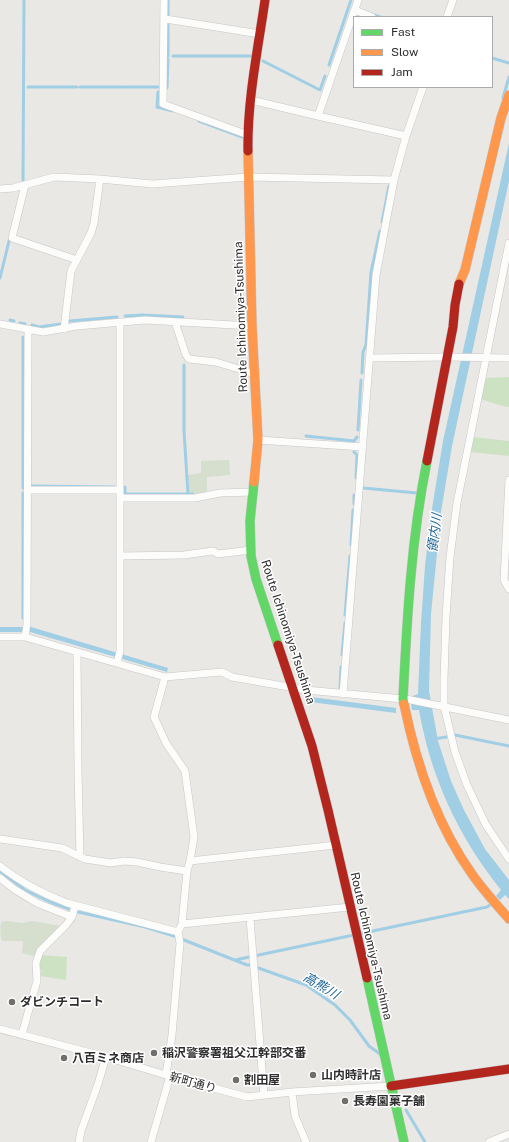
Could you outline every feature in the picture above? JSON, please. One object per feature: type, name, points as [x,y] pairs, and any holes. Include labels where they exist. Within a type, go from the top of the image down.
[{"type":"main road","name":"Route Ichinomiya-Tsushima","points":[[265,0],[251,100],[248,135],[252,326],[258,440],[250,521],[251,556],[256,579],[312,746],[404,1142]]},
{"type":"main road","points":[[509,95],[501,118],[466,270],[459,284],[454,303],[453,327],[448,357],[422,485],[411,566],[406,633],[404,699],[410,733],[420,766],[439,816],[454,846],[471,873],[486,894],[509,919]]},
{"type":"main road","points":[[391,1086],[509,1069]]},
{"type":"street","points":[[164,0],[163,104],[248,135]]},
{"type":"street","points":[[318,116],[358,0]]},
{"type":"street","points":[[447,16],[453,0]]},
{"type":"street","points":[[354,10],[369,16]]},
{"type":"street","points":[[164,20],[260,34]]},
{"type":"street","points":[[343,694],[376,275],[394,180],[406,136],[423,88]]},
{"type":"street","points":[[251,100],[406,136]]},
{"type":"street","points":[[0,189],[14,188],[54,177],[100,179],[152,184],[249,177],[394,180]]},
{"type":"street","points":[[64,328],[71,271],[93,228],[100,179]]},
{"type":"street","points":[[25,185],[12,238],[77,260]]},
{"type":"street","points":[[509,243],[484,358],[457,503],[452,541],[446,617],[442,706],[455,752],[467,785],[486,824],[509,859]]},
{"type":"street","points":[[0,324],[43,332],[77,326],[145,320],[252,326]]},
{"type":"street","points":[[118,658],[120,556],[120,322]]},
{"type":"street","points":[[175,322],[186,355],[189,359],[216,362],[255,374]]},
{"type":"street","points":[[25,635],[27,625],[28,330]]},
{"type":"street","points":[[369,358],[509,358]]},
{"type":"street","points":[[258,440],[363,447]]},
{"type":"street","points":[[508,586],[504,580],[509,480]]},
{"type":"street","points":[[28,490],[120,490]]},
{"type":"street","points":[[120,498],[195,498],[220,493],[253,492]]},
{"type":"street","points":[[120,556],[184,555],[213,551],[218,554],[251,550]]},
{"type":"street","points":[[0,637],[25,635],[78,652],[118,658],[165,677],[222,672],[232,677],[293,688],[404,699],[509,720]]},
{"type":"street","points":[[78,652],[80,857]]},
{"type":"street","points":[[151,1142],[168,1076],[180,943],[179,934],[182,924],[187,871],[194,837],[185,771],[166,743],[154,717],[165,677]]},
{"type":"street","points":[[0,839],[62,848],[85,859],[111,863],[124,860],[187,871]]},
{"type":"street","points":[[190,861],[336,845]]},
{"type":"street","points":[[0,866],[30,886],[75,907],[128,918],[179,934]]},
{"type":"street","points":[[0,878],[14,889],[37,903],[72,917]]},
{"type":"street","points":[[22,1034],[37,981],[36,963],[40,951],[66,925],[72,917],[75,907]]},
{"type":"street","points":[[182,924],[350,907]]},
{"type":"street","points":[[250,918],[264,1095]]},
{"type":"street","name":"新町通り","points":[[0,1029],[247,1097],[292,1092],[391,1086]]},
{"type":"street","points":[[79,1142],[81,1131],[106,1057]]},
{"type":"street","points":[[292,1092],[295,1116],[306,1142]]},
{"type":"street","points":[[489,1142],[509,1134]]},
{"type":"green space","points":[[509,377],[509,407],[481,399],[485,378]]},
{"type":"green space","points":[[473,437],[509,441],[509,456],[470,452]]},
{"type":"green space","points":[[229,460],[230,475],[207,477],[207,491],[189,493],[188,475],[201,473],[201,461]]},
{"type":"green space","points":[[8,921],[22,923],[32,921],[61,926],[33,956],[22,953],[23,941],[2,941],[0,932],[1,922]]},
{"type":"green space","points":[[42,955],[67,957],[66,980],[40,976],[42,970],[40,969],[39,959]]},
{"type":"water","name":"領内川","points":[[509,143],[509,181],[452,446],[441,512],[431,614],[429,691],[438,741],[451,781],[464,810],[485,849],[509,880],[509,899],[505,895],[500,900],[496,896],[501,890],[472,849],[448,805],[431,759],[419,710],[412,710],[410,697],[418,694],[425,566],[431,515],[443,441]]},
{"type":"water","points":[[0,627],[31,627],[168,668],[167,672],[30,632],[0,632]]},
{"type":"water","points":[[311,697],[396,708],[396,713],[310,702]]},
{"type":"waterway","points":[[23,181],[24,0]]},
{"type":"waterway","points":[[168,0],[168,17]]},
{"type":"waterway","points":[[329,65],[351,0]]},
{"type":"waterway","points":[[371,14],[377,16]]},
{"type":"waterway","points":[[168,23],[168,56]]},
{"type":"waterway","points":[[173,56],[251,56]]},
{"type":"waterway","points":[[493,58],[509,63]]},
{"type":"waterway","points":[[167,88],[168,59]]},
{"type":"waterway","points":[[263,61],[320,90],[325,76]]},
{"type":"waterway","points":[[503,98],[509,77]]},
{"type":"waterway","points":[[28,87],[77,87]]},
{"type":"waterway","points":[[80,87],[121,87]]},
{"type":"waterway","points":[[123,87],[158,87]]},
{"type":"waterway","points":[[158,92],[157,107],[173,111]]},
{"type":"waterway","points":[[199,121],[242,137]]},
{"type":"waterway","points":[[382,222],[389,186]]},
{"type":"waterway","points":[[362,373],[363,352],[366,345],[371,272],[380,231]]},
{"type":"waterway","points":[[0,278],[10,237]]},
{"type":"waterway","points":[[125,316],[142,315],[183,317]]},
{"type":"waterway","points":[[70,321],[117,317]]},
{"type":"waterway","points":[[10,320],[14,321]]},
{"type":"waterway","points":[[20,323],[25,324]]},
{"type":"waterway","points":[[32,325],[39,327],[61,324]]},
{"type":"waterway","points":[[23,337],[23,488]]},
{"type":"waterway","points":[[184,365],[184,431],[188,494]]},
{"type":"waterway","points":[[358,430],[361,380]]},
{"type":"waterway","points":[[306,436],[354,441],[357,437]]},
{"type":"waterway","points":[[354,452],[357,455],[356,478]]},
{"type":"waterway","points":[[31,486],[116,487]]},
{"type":"waterway","points":[[125,487],[125,494],[193,494]]},
{"type":"waterway","points":[[363,488],[417,493]]},
{"type":"waterway","points":[[23,493],[23,618]]},
{"type":"waterway","points":[[354,495],[354,504]]},
{"type":"waterway","points":[[351,545],[353,510]]},
{"type":"waterway","points":[[345,615],[350,556]]},
{"type":"waterway","points":[[342,655],[345,623]]},
{"type":"waterway","points":[[340,688],[341,667]]},
{"type":"waterway","points":[[455,735],[509,746]]},
{"type":"waterway","points":[[434,739],[446,737]]},
{"type":"waterway","points":[[0,871],[25,890],[50,902],[78,912],[145,927],[174,936],[247,965],[306,985],[335,1005],[350,1020],[369,1046],[380,1054]]},
{"type":"waterway","points":[[235,960],[487,907],[490,905]]},
{"type":"waterway","name":"高熊川","points":[[406,1110],[425,1142]]},
{"type":"traffic: fast","points":[[404,704],[403,699],[410,580],[417,520],[427,461]]},
{"type":"traffic: fast","points":[[254,482],[250,521],[251,556],[256,579],[278,645]]},
{"type":"traffic: fast","points":[[367,978],[404,1142]]},
{"type":"traffic: slow","points":[[459,284],[465,270],[501,118],[509,95]]},
{"type":"traffic: slow","points":[[248,151],[252,326],[258,440],[254,482]]},
{"type":"traffic: slow","points":[[404,704],[415,749],[429,793],[448,835],[476,880],[509,919]]},
{"type":"traffic: jam","points":[[248,151],[251,94],[265,0]]},
{"type":"traffic: jam","points":[[427,461],[453,327],[459,284]]},
{"type":"traffic: jam","points":[[278,645],[312,746],[367,978]]},
{"type":"traffic: jam","points":[[391,1086],[509,1069]]},
{"type":"place","name":"ダビンチコート","points":[[12,1002]]},
{"type":"place","name":"稲沢警察署祖父江幹部交番","points":[[154,1053]]},
{"type":"place","name":"八百ミネ商店","points":[[64,1058]]},
{"type":"place","name":"山内時計店","points":[[313,1075]]},
{"type":"place","name":"割田屋","points":[[236,1080]]},
{"type":"place","name":"長寿園菓子舗","points":[[345,1101]]}]
